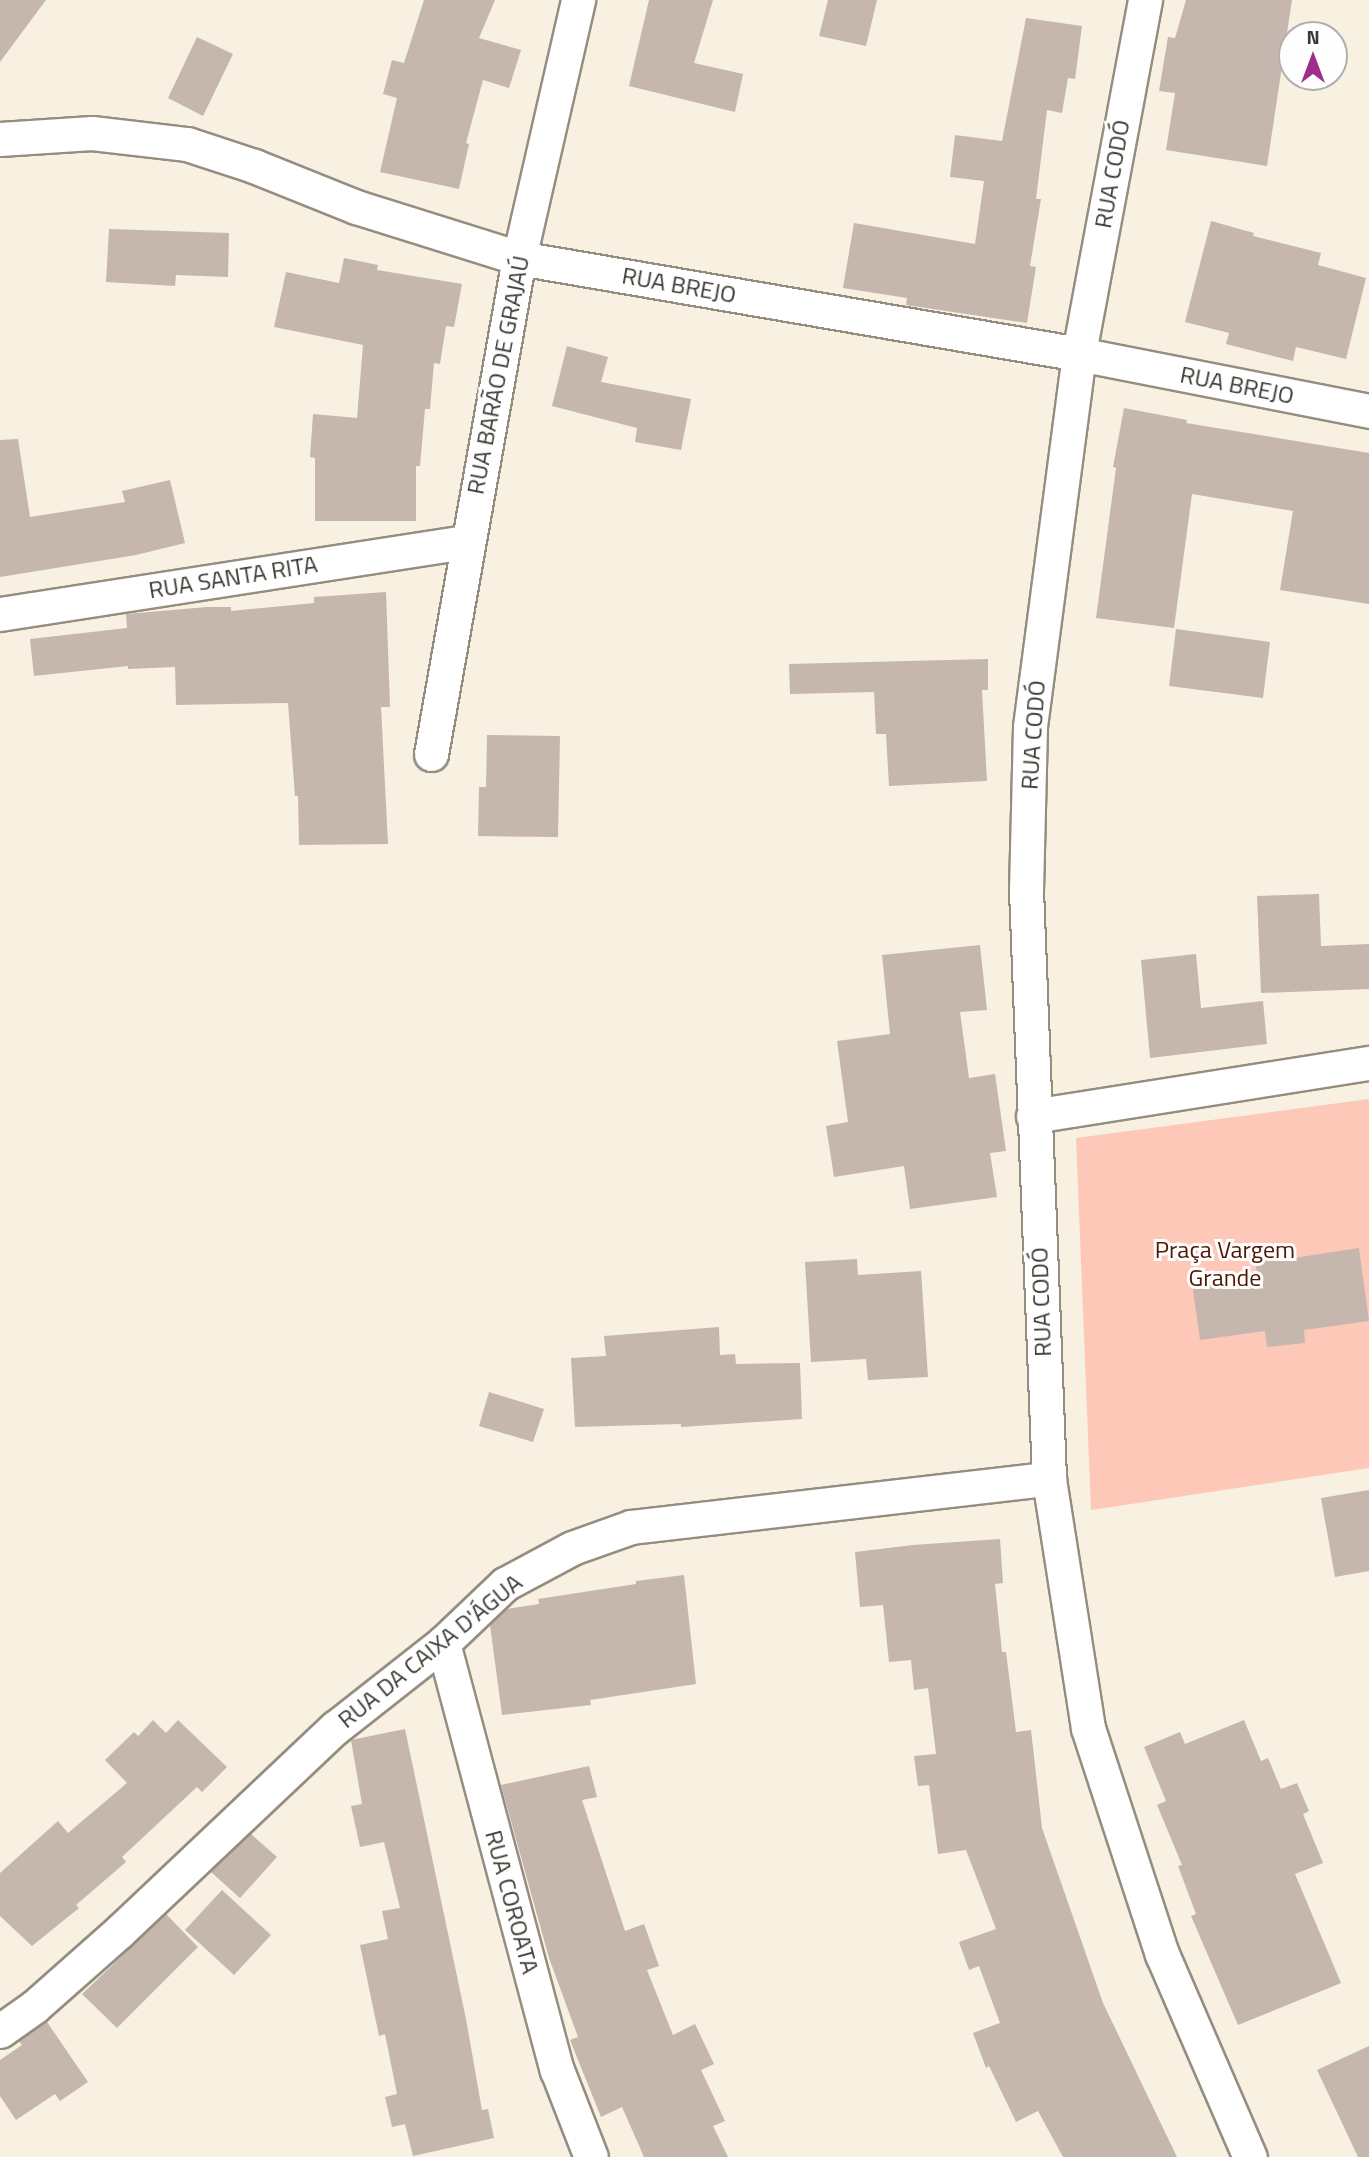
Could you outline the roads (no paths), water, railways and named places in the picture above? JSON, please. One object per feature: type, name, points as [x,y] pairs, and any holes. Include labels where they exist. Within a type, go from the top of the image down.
[{"type":"street","name":"RUA BARÃO DE GRAJAÚ","points":[[431,754],[466,542],[519,258],[578,0]]},
{"type":"street","name":"RUA CODÓ","points":[[1145,0],[1079,354],[1030,727],[1026,890],[1049,1479],[1088,1728],[1162,1954],[1250,2157]]},
{"type":"street","name":"RUA BREJO","points":[[0,139],[92,133],[187,144],[254,166],[356,207],[519,258],[1079,354],[1369,411]]},
{"type":"street","name":"RUA SANTA RITA","points":[[0,614],[466,542]]},
{"type":"street","points":[[1033,1116],[1369,1063]]},
{"type":"street","name":"RUA DA CAIXA D'ÁGUA","points":[[0,2031],[34,2007],[120,1931],[335,1728],[443,1643],[505,1584],[572,1548],[631,1527],[1049,1479]]},
{"type":"street","name":"RUA COROATA","points":[[443,1643],[557,2070],[591,2157]]},
{"type":"park label","name":"Praça Vargem Grande","points":[[1225,1264]]}]
